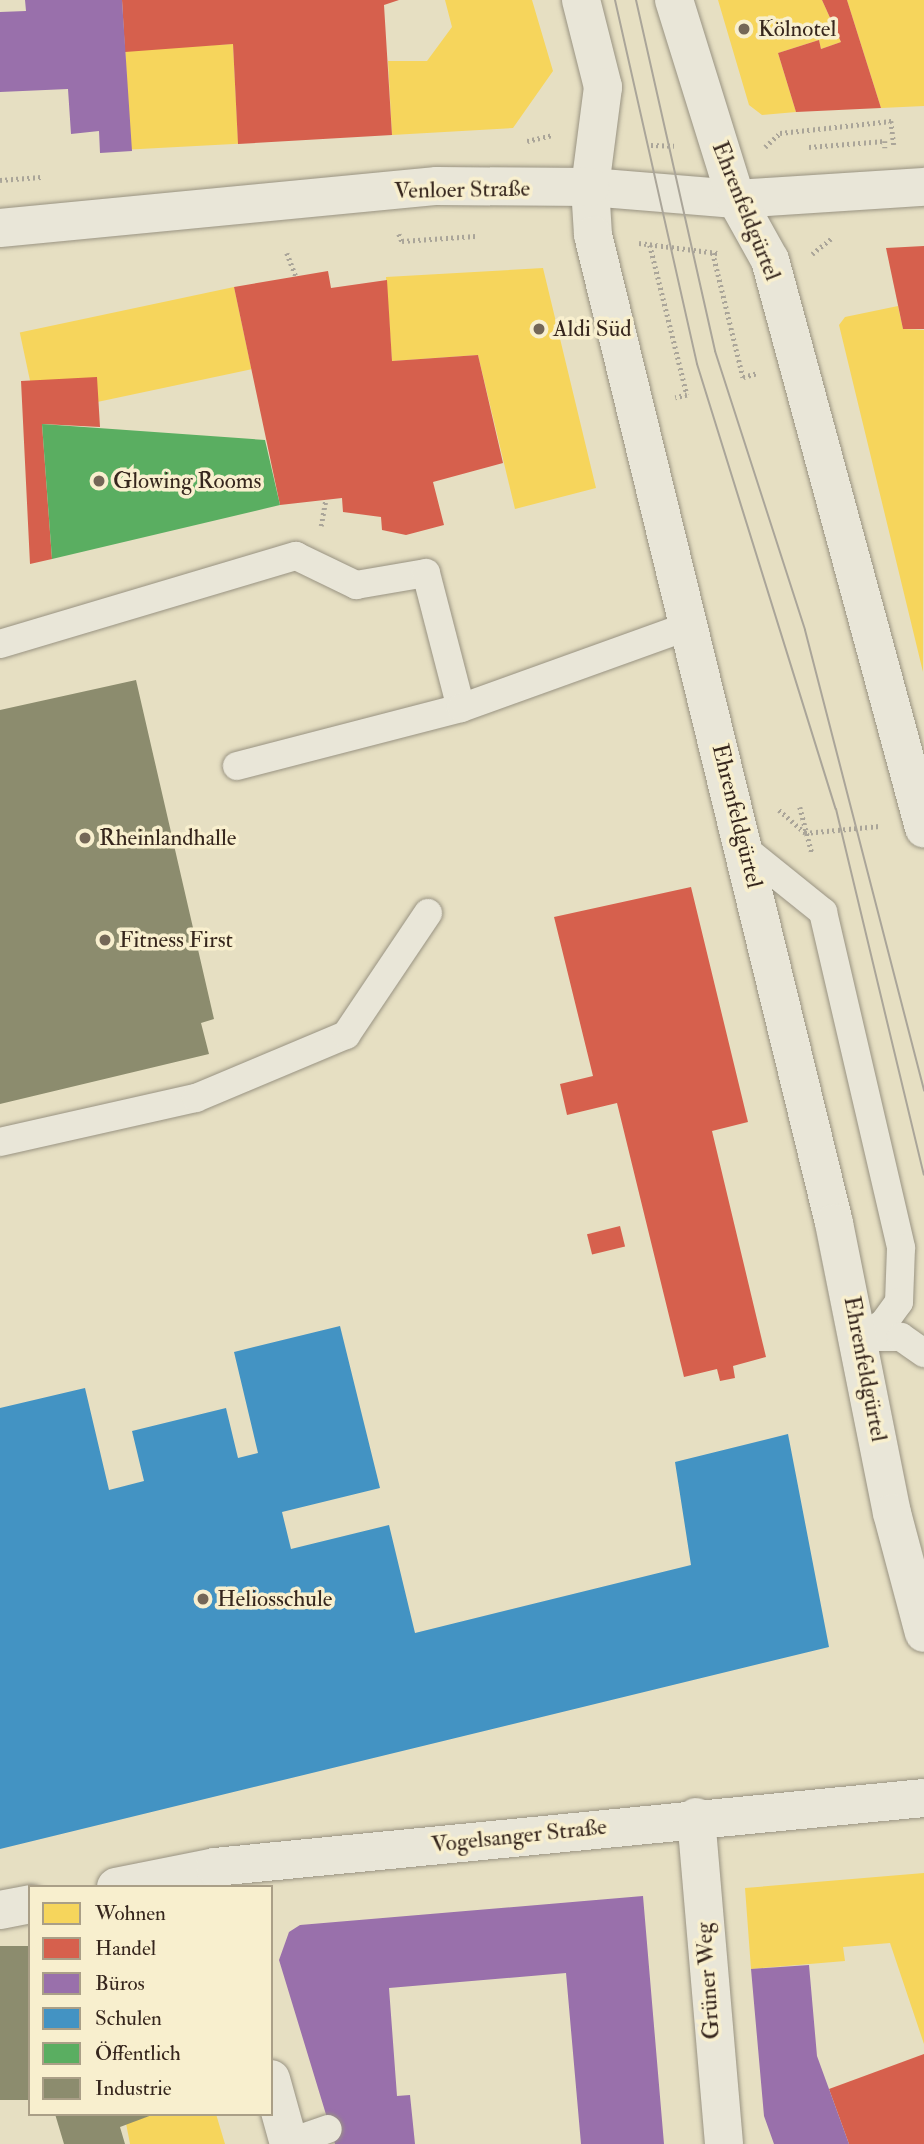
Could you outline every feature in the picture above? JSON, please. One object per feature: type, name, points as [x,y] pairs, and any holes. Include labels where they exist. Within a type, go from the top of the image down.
[{"type":"main road","name":"Ehrenfeldgürtel","points":[[582,0],[603,87],[590,187],[593,235],[746,850],[861,1338],[892,1513],[924,1633]]},
{"type":"main road","name":"Ehrenfeldgürtel","points":[[674,0],[736,199],[770,260],[923,821]]},
{"type":"main road","name":"Venloer Straße","points":[[0,228],[437,186],[590,187],[736,199],[924,187]]},
{"type":"main road","name":"Vogelsanger Straße","points":[[136,1885],[696,1817],[924,1798]]},
{"type":"main road","name":"Grüner Weg","points":[[696,1817],[724,2144]]},
{"type":"main road","points":[[0,1910],[28,1904]]},
{"type":"main road","points":[[273,2086],[289,2143]]},
{"type":"lane","points":[[0,643],[296,556],[356,584],[426,573],[461,708]]},
{"type":"lane","points":[[237,766],[461,708],[632,642],[688,613]]},
{"type":"lane","points":[[746,850],[823,912],[901,1248],[899,1302],[884,1323],[861,1338]]},
{"type":"lane","points":[[0,1142],[196,1098],[346,1035],[428,914]]},
{"type":"lane","points":[[861,1338],[901,1337],[924,1353]]},
{"type":"lane","points":[[289,2143],[328,2130]]},
{"type":"path","points":[[763,150],[780,133],[891,121],[895,148]]},
{"type":"path","points":[[809,147],[878,142]]},
{"type":"path","points":[[593,235],[770,260]]},
{"type":"path","points":[[407,240],[476,236]]},
{"type":"path","points":[[650,245],[687,395],[666,395]]},
{"type":"path","points":[[287,253],[296,276]]},
{"type":"path","points":[[713,253],[744,377]]},
{"type":"path","points":[[800,807],[805,833],[923,821]]},
{"type":"building: Wohnen","points":[[445,0],[532,0],[553,71],[513,128],[392,135],[388,61],[427,61],[452,27]]},
{"type":"building: Wohnen","points":[[718,0],[822,0],[841,42],[821,49],[819,40],[778,53],[796,112],[762,115],[749,105]]},
{"type":"building: Wohnen","points":[[847,0],[924,0],[924,106],[881,108]]},
{"type":"building: Wohnen","points":[[233,44],[238,144],[130,150],[125,50]]},
{"type":"building: Wohnen","points":[[543,268],[596,488],[515,509],[478,355],[392,361],[386,277]]},
{"type":"building: Wohnen","points":[[234,287],[251,369],[37,415],[20,333]]},
{"type":"building: Wohnen","points":[[898,306],[903,329],[924,330],[923,672],[839,325],[845,317]]},
{"type":"building: Wohnen","points":[[924,1873],[924,2044],[890,1943],[843,1947],[845,1961],[751,1969],[745,1888]]},
{"type":"building: Wohnen","points":[[149,2116],[217,2116],[225,2144],[130,2144],[126,2123]]},
{"type":"building: Handel","points":[[122,0],[399,0],[384,5],[392,135],[238,144],[233,44],[125,52]]},
{"type":"building: Handel","points":[[822,0],[847,0],[881,108],[796,112],[778,53],[819,40],[821,49],[841,42]]},
{"type":"building: Handel","points":[[924,246],[924,329],[903,329],[886,248]]},
{"type":"building: Handel","points":[[328,271],[331,288],[387,280],[392,361],[478,355],[503,463],[433,482],[444,525],[406,535],[382,530],[381,517],[343,512],[342,498],[280,505],[234,287]]},
{"type":"building: Handel","points":[[97,377],[100,427],[42,424],[52,559],[30,564],[21,381]]},
{"type":"building: Handel","points":[[691,887],[748,1122],[712,1131],[766,1357],[733,1366],[735,1378],[720,1381],[717,1369],[684,1377],[617,1103],[567,1115],[560,1084],[593,1076],[554,917]]},
{"type":"building: Handel","points":[[620,1226],[625,1246],[592,1255],[587,1234]]},
{"type":"building: Handel","points":[[924,2054],[924,2144],[849,2144],[829,2089]]},
{"type":"building: Büros","points":[[25,0],[122,0],[132,151],[100,153],[99,131],[71,134],[68,89],[0,92],[0,12],[26,11]]},
{"type":"building: Büros","points":[[643,1896],[664,2144],[581,2144],[566,1973],[389,1988],[397,2096],[410,2095],[415,2144],[335,2144],[279,1960],[289,1932],[300,1925]]},
{"type":"building: Büros","points":[[809,1965],[817,2056],[849,2144],[774,2144],[764,2116],[751,1969]]},
{"type":"building: Schulen","name":"Heliosschule","points":[[340,1326],[380,1488],[282,1512],[291,1549],[389,1525],[415,1633],[691,1565],[675,1462],[788,1434],[829,1647],[0,1849],[0,1408],[85,1388],[109,1490],[144,1481],[132,1431],[226,1408],[238,1458],[258,1453],[234,1352]]},
{"type":"building: Öffentlich","points":[[42,424],[265,440],[280,505],[52,559]]},
{"type":"building: Industrie","name":"Rheinlandhalle","points":[[136,680],[214,1019],[201,1023],[209,1054],[0,1104],[0,710]]},
{"type":"building: Industrie","points":[[0,1946],[28,1946],[28,2100],[0,2100]]},
{"type":"building: Industrie","points":[[56,2116],[149,2116],[120,2127],[125,2144],[64,2144]]},
{"type":"tram line","points":[[615,0],[697,364],[836,809],[924,1175]]},
{"type":"tram line","points":[[636,0],[715,351],[805,630],[924,1091]]},
{"type":"place","name":"Kölnotel","points":[[744,29]]},
{"type":"place","name":"Aldi Süd","points":[[539,329]]},
{"type":"place","name":"Glowing Rooms","points":[[99,481]]},
{"type":"place","name":"Rheinlandhalle","points":[[85,838]]},
{"type":"place","name":"Fitness First","points":[[105,940]]},
{"type":"place","name":"Heliosschule","points":[[203,1599]]}]
